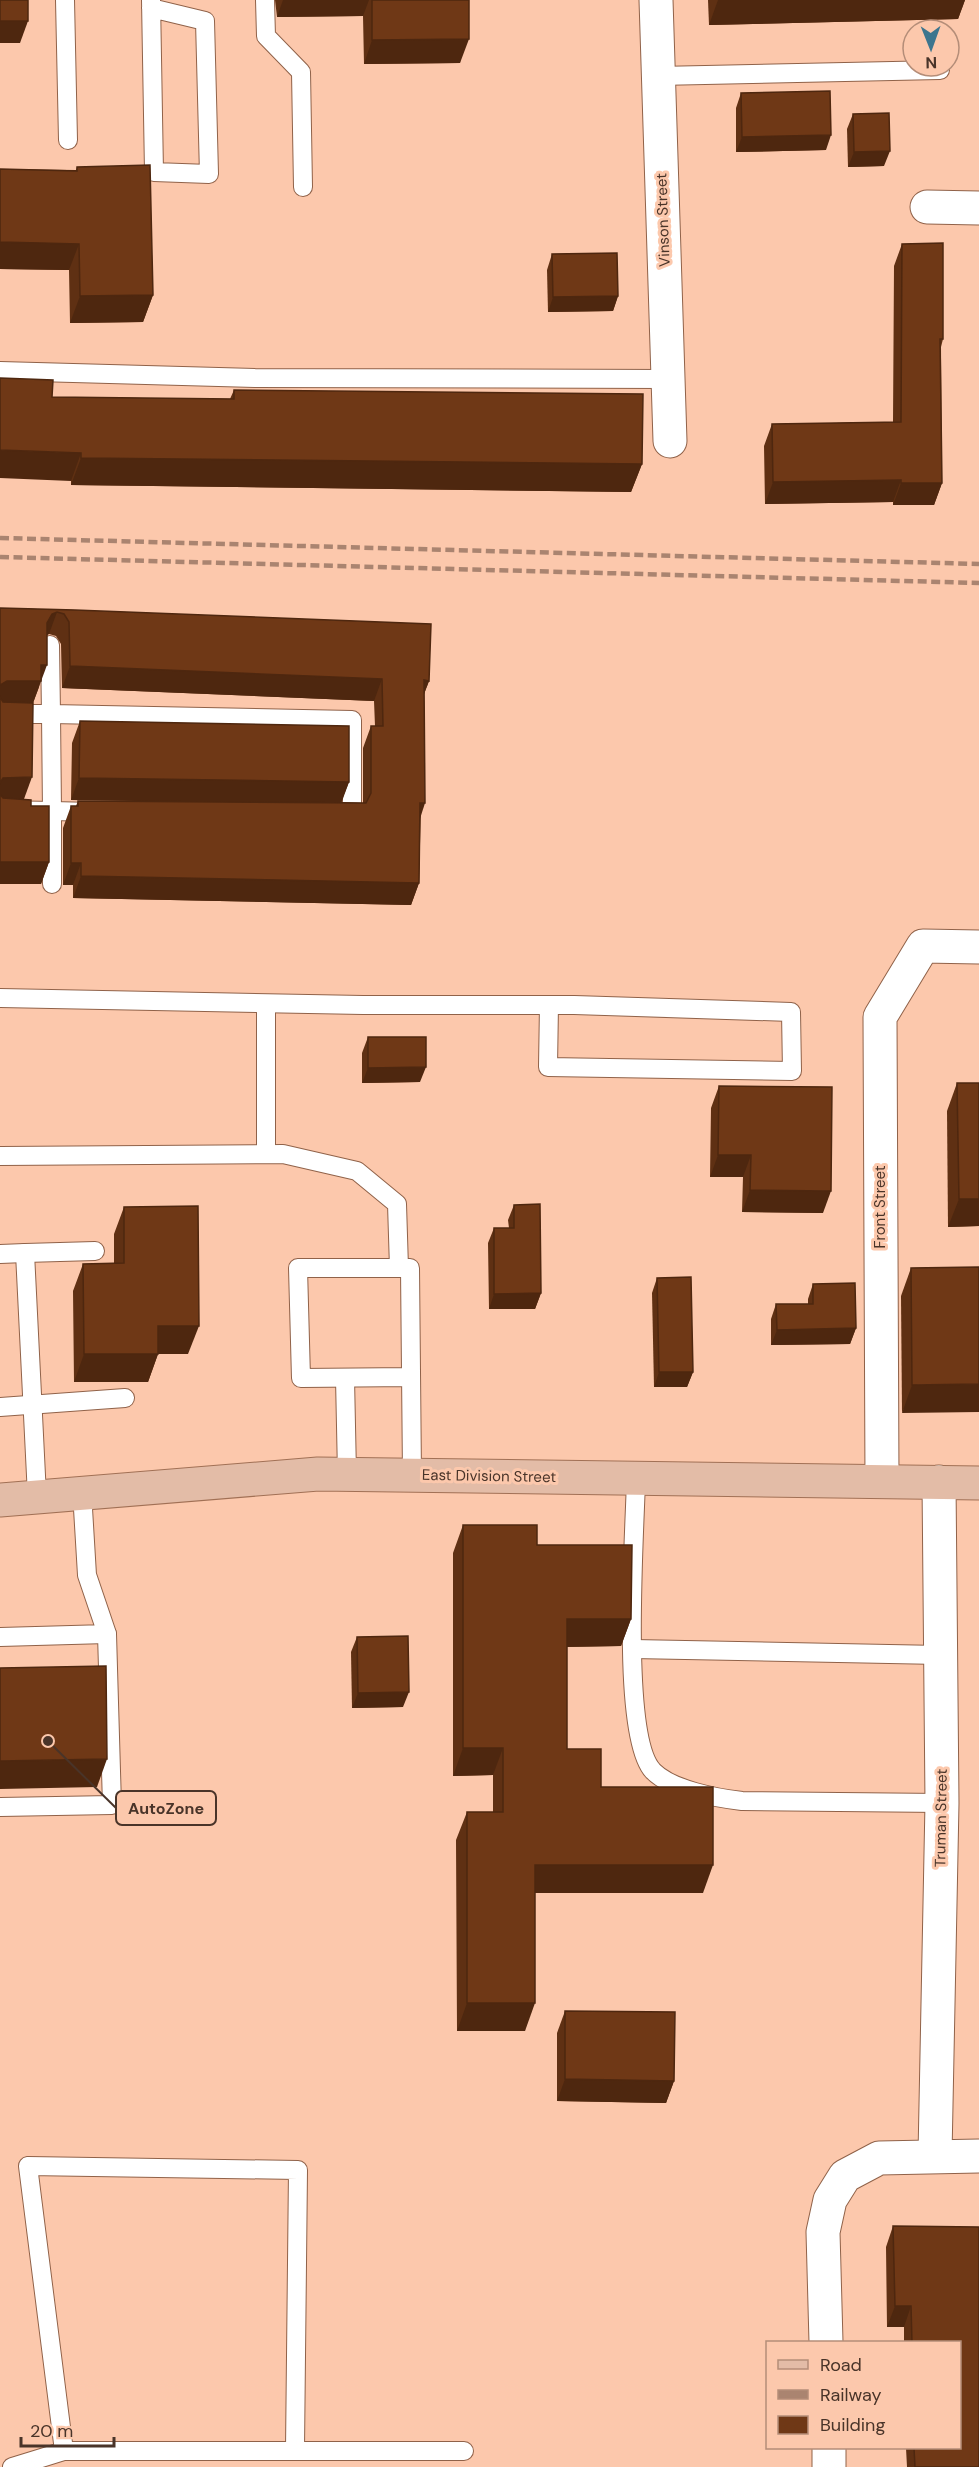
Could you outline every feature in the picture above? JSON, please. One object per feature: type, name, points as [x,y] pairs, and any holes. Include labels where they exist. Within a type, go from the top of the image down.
[{"type":"main road","name":"East Division Street","points":[[0,1500],[318,1474],[979,1483]]},
{"type":"street","name":"Vinson Street","points":[[656,0],[670,441]]},
{"type":"street","points":[[927,207],[979,208]]},
{"type":"street","name":"Front Street","points":[[882,1481],[880,1017],[923,946],[979,947]]},
{"type":"street","name":"Truman Street","points":[[935,2155],[942,1803],[939,1482]]},
{"type":"street","points":[[826,2341],[824,2232],[830,2200],[845,2176],[879,2158],[935,2155],[979,2156]]},
{"type":"street","points":[[829,2449],[829,2467]]},
{"type":"lane","points":[[65,0],[68,140]]},
{"type":"lane","points":[[265,0],[266,36],[301,72],[303,187]]},
{"type":"lane","points":[[151,4],[206,21],[209,174],[154,172],[151,4]]},
{"type":"lane","points":[[658,76],[901,71]]},
{"type":"lane","points":[[0,371],[255,378],[668,379]]},
{"type":"lane","points":[[50,645],[52,884]]},
{"type":"lane","points":[[0,714],[352,720],[352,815],[329,815]]},
{"type":"lane","points":[[0,810],[110,812]]},
{"type":"lane","points":[[0,998],[266,1004],[549,1005],[791,1012],[792,1071],[548,1067],[549,1005]]},
{"type":"lane","points":[[266,1004],[266,1154]]},
{"type":"lane","points":[[0,1156],[283,1154],[357,1171],[397,1204],[399,1268]]},
{"type":"lane","points":[[0,1254],[95,1251]]},
{"type":"lane","points":[[26,1253],[37,1496]]},
{"type":"lane","points":[[411,1377],[301,1378],[298,1268],[410,1268],[412,1475]]},
{"type":"lane","points":[[345,1378],[347,1474]]},
{"type":"lane","points":[[0,1407],[125,1398]]},
{"type":"lane","points":[[636,1478],[632,1693],[639,1742],[653,1770],[683,1788],[714,1798],[742,1801],[942,1803]]},
{"type":"lane","points":[[0,1807],[112,1805],[107,1634],[87,1575],[82,1492]]},
{"type":"lane","points":[[0,1636],[107,1634]]},
{"type":"lane","points":[[633,1649],[940,1655]]},
{"type":"lane","points":[[64,2451],[27,2166],[298,2170],[295,2450]]},
{"type":"lane","points":[[12,2467],[64,2451],[464,2451]]},
{"type":"building","points":[[0,0],[28,0],[28,21],[0,21]]},
{"type":"building","points":[[372,0],[469,0],[469,39],[372,40]]},
{"type":"building","points":[[830,91],[831,135],[742,137],[741,93]]},
{"type":"building","points":[[889,113],[890,151],[854,152],[853,114]]},
{"type":"building","points":[[150,165],[153,295],[80,296],[79,244],[0,242],[0,169],[77,171],[77,167]]},
{"type":"building","points":[[943,243],[943,339],[940,339],[942,483],[901,483],[901,480],[773,482],[772,424],[901,422],[902,244]]},
{"type":"building","points":[[617,253],[618,296],[553,297],[552,254]]},
{"type":"building","points":[[0,378],[53,380],[52,397],[234,399],[234,390],[643,394],[642,464],[81,458],[81,453],[0,450]]},
{"type":"building","points":[[0,608],[431,624],[429,681],[424,680],[425,803],[420,803],[419,883],[81,876],[81,863],[71,863],[71,806],[78,806],[78,801],[366,803],[371,793],[371,726],[383,726],[382,679],[70,666],[69,622],[64,614],[57,612],[52,614],[47,623],[47,665],[41,665],[41,681],[7,681],[0,685]]},
{"type":"building","points":[[0,697],[3,702],[33,703],[32,777],[3,778],[0,783]]},
{"type":"building","points":[[80,721],[349,726],[349,782],[79,778]]},
{"type":"building","points":[[0,794],[3,798],[31,800],[31,806],[49,806],[49,862],[0,862]]},
{"type":"building","points":[[368,1037],[426,1037],[426,1067],[368,1068]]},
{"type":"building","points":[[957,1083],[979,1083],[979,1199],[959,1199]]},
{"type":"building","points":[[719,1086],[832,1087],[831,1191],[750,1190],[751,1155],[718,1155]]},
{"type":"building","points":[[540,1204],[541,1293],[494,1294],[494,1228],[514,1228],[514,1205]]},
{"type":"building","points":[[198,1206],[199,1326],[158,1326],[158,1354],[84,1354],[83,1264],[124,1263],[124,1207]]},
{"type":"building","points":[[979,1267],[979,1384],[912,1385],[911,1268]]},
{"type":"building","points":[[691,1277],[693,1372],[659,1372],[657,1278]]},
{"type":"building","points":[[855,1283],[856,1328],[777,1330],[776,1304],[813,1304],[813,1284]]},
{"type":"building","points":[[463,1525],[537,1525],[537,1545],[632,1545],[631,1619],[567,1619],[567,1749],[601,1749],[601,1787],[713,1787],[713,1865],[535,1865],[535,2003],[467,2003],[467,1812],[503,1812],[503,1748],[463,1748]]},
{"type":"building","points":[[408,1636],[409,1692],[358,1693],[357,1637]]},
{"type":"building","points":[[106,1666],[107,1759],[0,1761],[0,1668]]},
{"type":"building","points":[[565,2011],[675,2012],[674,2081],[565,2079]]},
{"type":"building","points":[[893,2226],[979,2227],[979,2467],[915,2467],[914,2449],[961,2449],[961,2341],[912,2341],[911,2306],[895,2306]]},
{"type":"railway","points":[[0,538],[979,564]]},
{"type":"railway","points":[[0,557],[979,583]]},
{"type":"place","name":"AutoZone","points":[[48,1741]]}]
